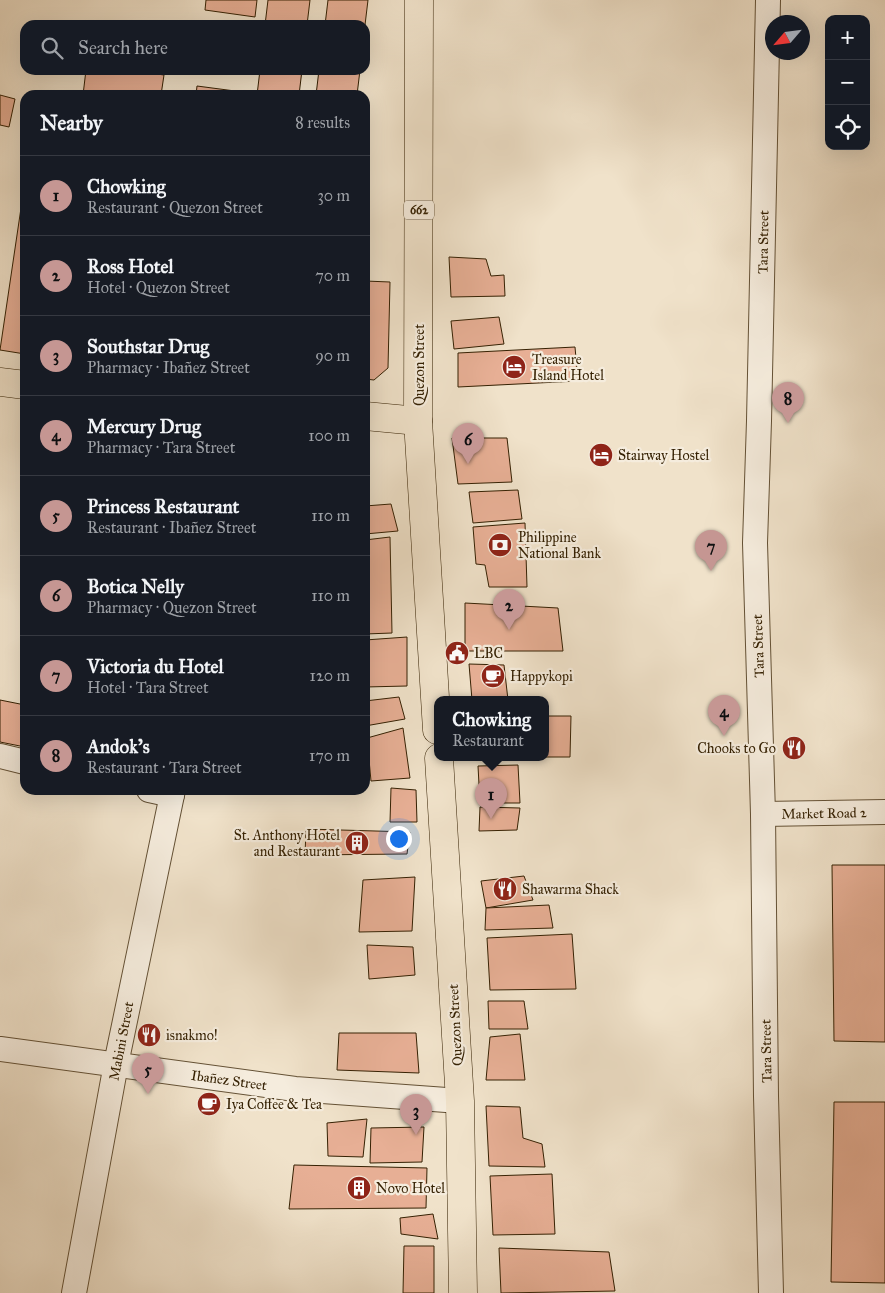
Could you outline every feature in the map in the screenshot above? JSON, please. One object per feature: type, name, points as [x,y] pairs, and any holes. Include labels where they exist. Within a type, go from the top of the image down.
[{"type":"main road","name":"Quezon Street","points":[[419,0],[418,421],[435,696]]},
{"type":"main road","points":[[0,382],[20,384]]},
{"type":"main road","points":[[370,416],[418,421]]},
{"type":"main road","name":"Quezon Street","points":[[439,761],[460,1101],[463,1293]]},
{"type":"street","name":"Tara Street","points":[[768,0],[755,543],[764,814],[766,1096],[771,1293]]},
{"type":"street","points":[[0,756],[20,761]]},
{"type":"street","name":"Mabini Street","points":[[74,1293],[164,795]]},
{"type":"street","name":"Market Road 2","points":[[764,814],[885,812]]},
{"type":"street","name":"Ibañez Street","points":[[0,1049],[296,1090],[460,1101]]},
{"type":"building","points":[[206,0],[257,0],[255,17],[205,10]]},
{"type":"building","points":[[268,0],[310,0],[308,20],[266,20]]},
{"type":"building","points":[[328,0],[368,0],[366,20],[326,20]]},
{"type":"building","points":[[85,75],[164,75],[162,90],[84,90]]},
{"type":"building","points":[[259,75],[301,75],[300,90],[258,90]]},
{"type":"building","points":[[318,75],[359,75],[358,90],[317,90]]},
{"type":"building","points":[[197,86],[227,90],[197,90]]},
{"type":"building","points":[[0,95],[15,99],[9,127],[0,125]]},
{"type":"building","points":[[20,215],[20,353],[0,350]]},
{"type":"building","points":[[449,257],[486,259],[491,276],[504,275],[505,296],[451,297]]},
{"type":"building","points":[[370,281],[390,282],[388,368],[374,380],[370,380]]},
{"type":"building","points":[[499,317],[504,344],[454,349],[451,321]]},
{"type":"building","points":[[575,347],[578,381],[458,387],[458,353]]},
{"type":"building","points":[[452,438],[507,438],[512,482],[458,484]]},
{"type":"building","points":[[518,490],[522,519],[473,523],[469,492]]},
{"type":"building","points":[[391,504],[398,531],[370,534],[370,506]]},
{"type":"building","name":"Philippine National Bank","points":[[525,523],[527,587],[489,587],[485,565],[476,564],[473,527]]},
{"type":"building","points":[[390,537],[392,633],[370,634],[370,539]]},
{"type":"building","points":[[465,603],[558,608],[563,651],[465,651]]},
{"type":"building","points":[[407,637],[407,686],[370,687],[370,640]]},
{"type":"building","points":[[469,664],[504,665],[508,696],[472,696]]},
{"type":"building","points":[[399,697],[405,719],[370,725],[370,700]]},
{"type":"building","points":[[0,700],[20,704],[20,746],[0,742]]},
{"type":"building","points":[[549,716],[571,716],[570,757],[549,757]]},
{"type":"building","points":[[403,728],[410,778],[371,781],[370,737]]},
{"type":"building","points":[[518,765],[520,803],[480,803],[478,766]]},
{"type":"building","points":[[391,788],[416,790],[417,822],[390,822]]},
{"type":"building","points":[[480,807],[520,808],[517,830],[479,831]]},
{"type":"building","name":"St. Anthony Hotel and Restaurant","points":[[306,829],[410,832],[407,854],[305,855]]},
{"type":"building","points":[[832,865],[885,865],[885,1042],[834,1041]]},
{"type":"building","points":[[524,876],[533,900],[486,908],[481,881]]},
{"type":"building","points":[[415,877],[412,931],[359,932],[363,880]]},
{"type":"building","points":[[549,905],[553,928],[485,930],[486,908]]},
{"type":"building","points":[[572,934],[576,989],[490,990],[487,938]]},
{"type":"building","points":[[367,945],[413,947],[415,975],[369,979]]},
{"type":"building","points":[[488,1001],[524,1001],[528,1029],[489,1029]]},
{"type":"building","points":[[339,1033],[416,1033],[419,1073],[337,1070]]},
{"type":"building","points":[[520,1034],[525,1080],[486,1080],[490,1037]]},
{"type":"building","points":[[834,1102],[885,1102],[885,1283],[831,1282]]},
{"type":"building","points":[[486,1106],[520,1107],[523,1138],[542,1144],[545,1167],[489,1166]]},
{"type":"building","points":[[367,1119],[363,1157],[328,1156],[327,1123]]},
{"type":"building","points":[[424,1127],[422,1162],[370,1163],[371,1128]]},
{"type":"building","name":"Novo Hotel","points":[[294,1165],[427,1168],[426,1208],[289,1209]]},
{"type":"building","points":[[552,1174],[555,1234],[493,1235],[490,1176]]},
{"type":"building","points":[[433,1214],[438,1239],[401,1234],[400,1218]]},
{"type":"building","points":[[404,1246],[434,1246],[434,1293],[403,1293]]},
{"type":"building","points":[[499,1248],[609,1252],[615,1291],[501,1293]]},
{"type":"place","name":"Treasure Island Hotel","points":[[514,367]]},
{"type":"place","name":"Andok's","points":[[788,423]]},
{"type":"place","name":"Stairway Hostel","points":[[601,455]]},
{"type":"place","name":"Botica Nelly","points":[[468,464]]},
{"type":"place","name":"Philippine National Bank","points":[[500,545]]},
{"type":"place","name":"Victoria du Hotel","points":[[711,571]]},
{"type":"place","name":"Ross Hotel","points":[[509,630]]},
{"type":"place","name":"LBC","points":[[457,653]]},
{"type":"place","name":"Happykopi","points":[[493,676]]},
{"type":"place","name":"Mercury Drug","points":[[724,736]]},
{"type":"place","name":"Chooks to Go","points":[[794,748]]},
{"type":"place","name":"Chowking","points":[[491,819]]},
{"type":"place","name":"St. Anthony Hotel and Restaurant","points":[[357,843]]},
{"type":"place","name":"Shawarma Shack","points":[[505,889]]},
{"type":"place","name":"isnakmo!","points":[[149,1035]]},
{"type":"place","name":"Princess Restaurant","points":[[148,1094]]},
{"type":"place","name":"Iya Coffee & Tea","points":[[209,1104]]},
{"type":"place","name":"Southstar Drug","points":[[416,1135]]},
{"type":"place","name":"Novo Hotel","points":[[359,1188]]}]
